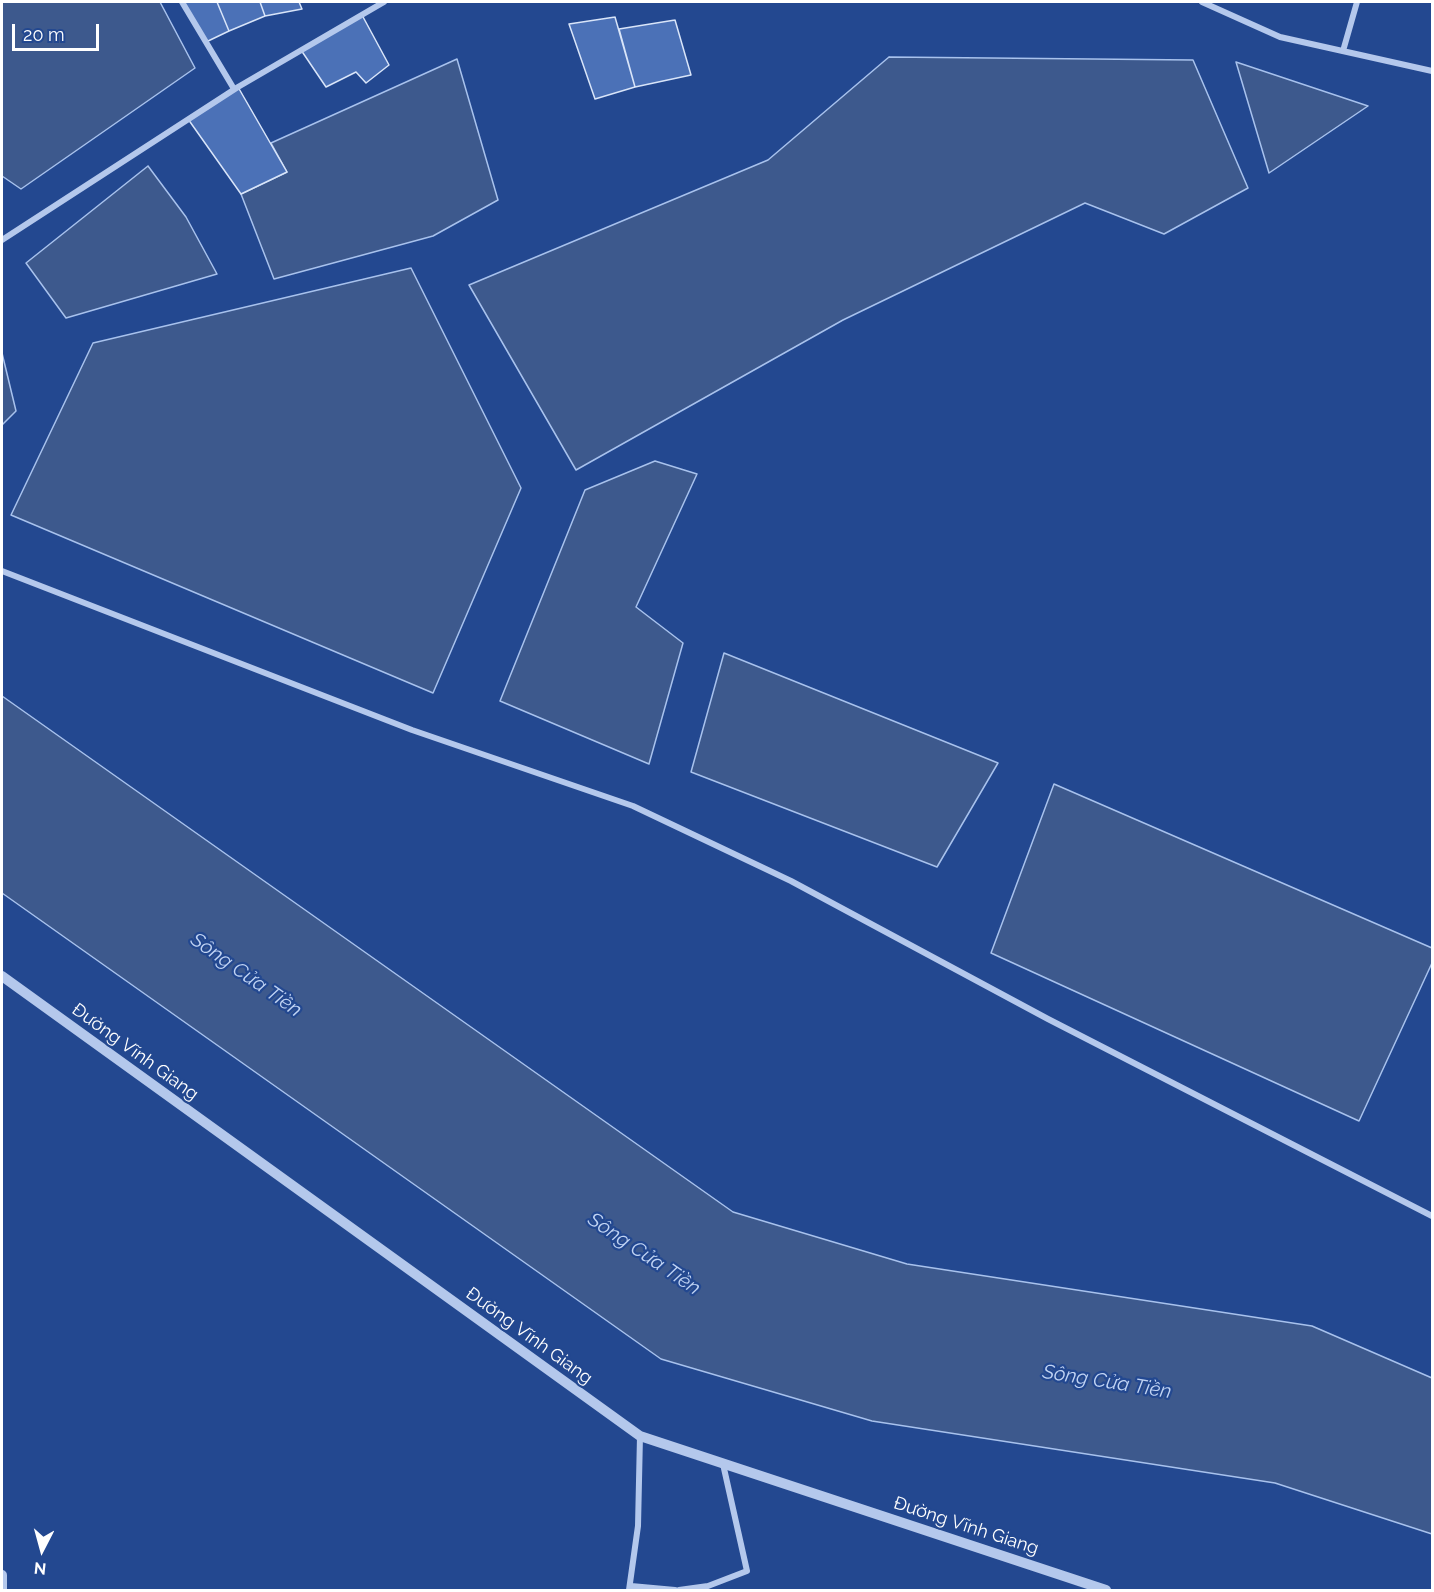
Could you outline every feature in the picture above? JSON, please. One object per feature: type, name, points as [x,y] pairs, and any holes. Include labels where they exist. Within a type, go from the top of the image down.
[{"type":"street","points":[[182,2],[234,90]]},
{"type":"street","points":[[2,240],[234,90],[384,2]]},
{"type":"street","points":[[1202,2],[1280,37],[1432,70]]},
{"type":"street","points":[[1343,51],[1357,2]]},
{"type":"street","points":[[2,571],[412,730],[633,806],[790,881],[1048,1020],[1432,1216]]},
{"type":"street","name":"Đường Vĩnh Giang","points":[[2,976],[640,1436],[1106,1590]]},
{"type":"street","points":[[640,1436],[638,1526],[630,1588],[675,1590]]},
{"type":"street","points":[[679,1590],[708,1586],[747,1571],[723,1464]]},
{"type":"street","points":[[2,1575],[2,1590]]},
{"type":"water","points":[[2,2],[160,2],[195,68],[21,189],[2,176]]},
{"type":"water","points":[[889,57],[1193,60],[1248,188],[1164,234],[1085,203],[843,320],[576,470],[469,285],[768,160]]},
{"type":"water","points":[[457,59],[498,200],[433,236],[274,279],[241,194],[287,172],[271,143]]},
{"type":"water","points":[[1236,62],[1368,106],[1269,173]]},
{"type":"water","points":[[148,166],[186,217],[217,274],[66,318],[26,263]]},
{"type":"water","points":[[411,268],[521,488],[433,693],[11,515],[93,343]]},
{"type":"water","points":[[2,353],[16,411],[2,425]]},
{"type":"water","points":[[655,461],[697,474],[636,607],[683,643],[649,764],[500,701],[585,490]]},
{"type":"water","points":[[724,653],[998,763],[937,867],[691,772]]},
{"type":"water","name":"Sông Cửa Tiền","points":[[2,696],[733,1212],[907,1264],[1312,1326],[1432,1378],[1432,1534],[1275,1483],[872,1421],[661,1359],[2,893]]},
{"type":"water","points":[[1054,784],[1432,948],[1432,963],[1359,1121],[991,953]]},
{"type":"building","points":[[182,2],[217,2],[229,31],[206,42]]},
{"type":"building","points":[[217,2],[260,2],[265,16],[229,31]]},
{"type":"building","points":[[260,2],[299,2],[302,9],[265,16]]},
{"type":"building","points":[[362,15],[389,65],[366,83],[356,72],[326,87],[301,50]]},
{"type":"building","points":[[615,17],[635,87],[595,99],[569,24]]},
{"type":"building","points":[[675,20],[691,75],[635,87],[619,29]]},
{"type":"building","points":[[238,87],[287,172],[241,194],[188,119]]}]
